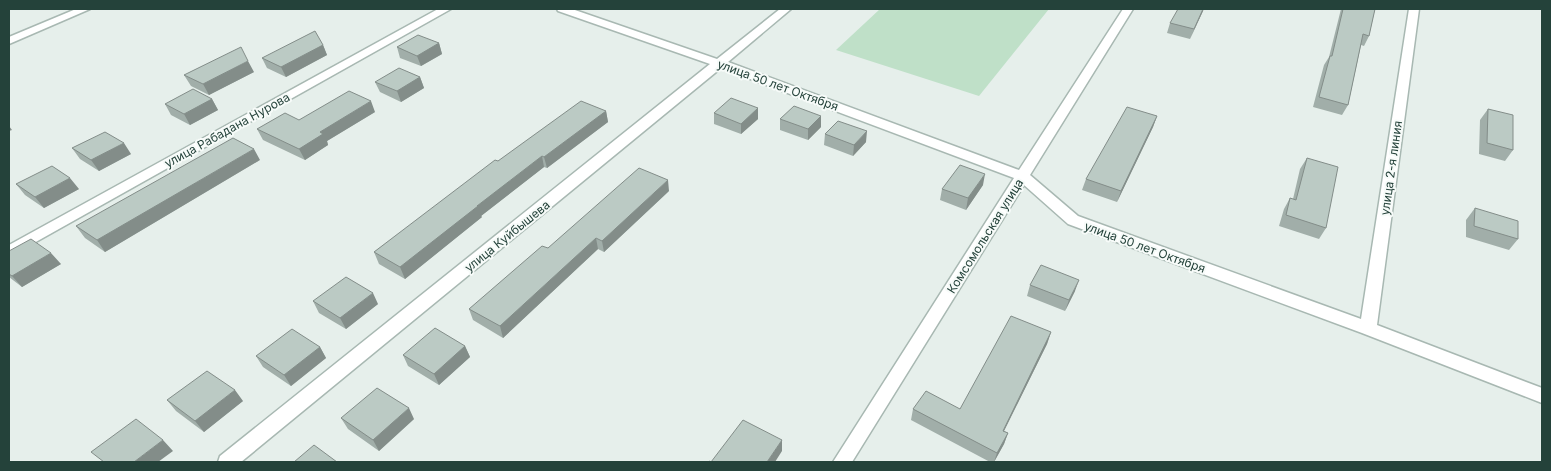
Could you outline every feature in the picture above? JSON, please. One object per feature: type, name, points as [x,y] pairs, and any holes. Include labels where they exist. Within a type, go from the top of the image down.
[{"type":"street","points":[[9,41],[85,9]]},
{"type":"street","name":"улица Рабадана Нурова","points":[[9,252],[446,9]]},
{"type":"street","name":"улица 50 лет Октября","points":[[562,9],[719,63],[1023,176],[1073,220],[1368,328],[1542,396]]},
{"type":"street","name":"улица Куйбышева","points":[[227,462],[786,9]]},
{"type":"street","name":"Комсомольская улица","points":[[842,462],[1128,9]]},
{"type":"street","name":"улица 2-я линия","points":[[1368,328],[1414,9]]},
{"type":"green space","points":[[880,9],[1049,9],[979,96],[836,50]]},
{"type":"building","points":[[1178,9],[1203,9],[1194,29],[1170,23]]},
{"type":"building","points":[[1343,9],[1375,9],[1369,36],[1363,34],[1348,105],[1319,97],[1330,56],[1332,56]]},
{"type":"building","points":[[315,31],[323,45],[281,67],[262,58]]},
{"type":"building","points":[[418,35],[439,43],[417,56],[397,47]]},
{"type":"building","points":[[241,47],[248,61],[203,84],[184,75]]},
{"type":"building","points":[[399,68],[420,77],[397,91],[375,82]]},
{"type":"building","points":[[193,89],[212,99],[184,114],[165,104]]},
{"type":"building","points":[[349,91],[371,101],[320,132],[323,134],[299,149],[257,129],[285,113],[299,120]]},
{"type":"building","points":[[731,98],[758,108],[741,124],[714,113]]},
{"type":"building","points":[[581,101],[606,111],[544,157],[542,156],[400,267],[374,252],[495,160],[498,161]]},
{"type":"building","points":[[794,106],[821,116],[808,129],[780,119]]},
{"type":"building","points":[[1127,107],[1157,116],[1121,191],[1086,179]]},
{"type":"building","points":[[1488,109],[1513,115],[1513,150],[1487,143]]},
{"type":"building","points":[[838,121],[867,131],[854,145],[825,134]]},
{"type":"building","points":[[105,132],[124,143],[91,160],[72,148]]},
{"type":"building","points":[[233,138],[254,149],[97,240],[76,226]]},
{"type":"building","points":[[1307,158],[1338,167],[1326,228],[1286,215],[1290,198],[1296,200]]},
{"type":"building","points":[[960,165],[985,174],[968,198],[942,189]]},
{"type":"building","points":[[52,166],[70,178],[35,197],[16,184]]},
{"type":"building","points":[[639,168],[668,180],[602,241],[596,238],[500,326],[469,309],[542,246],[548,248]]},
{"type":"building","points":[[1475,208],[1518,221],[1518,239],[1474,226]]},
{"type":"building","points":[[31,239],[51,253],[12,276],[9,274],[9,251]]},
{"type":"building","points":[[1041,265],[1079,280],[1069,300],[1030,285]]},
{"type":"building","points":[[346,277],[373,293],[340,318],[313,301]]},
{"type":"building","points":[[1011,316],[1051,332],[1003,431],[1008,433],[997,453],[913,409],[926,391],[960,409]]},
{"type":"building","points":[[435,328],[465,346],[434,374],[403,355]]},
{"type":"building","points":[[292,329],[320,347],[284,375],[256,356]]},
{"type":"building","points":[[207,371],[235,390],[195,421],[167,400]]},
{"type":"building","points":[[377,388],[409,408],[373,440],[341,418]]},
{"type":"building","points":[[136,419],[163,440],[134,462],[104,462],[91,452]]},
{"type":"building","points":[[743,420],[782,440],[767,462],[711,462]]},
{"type":"building","points":[[314,445],[337,462],[294,462]]}]
